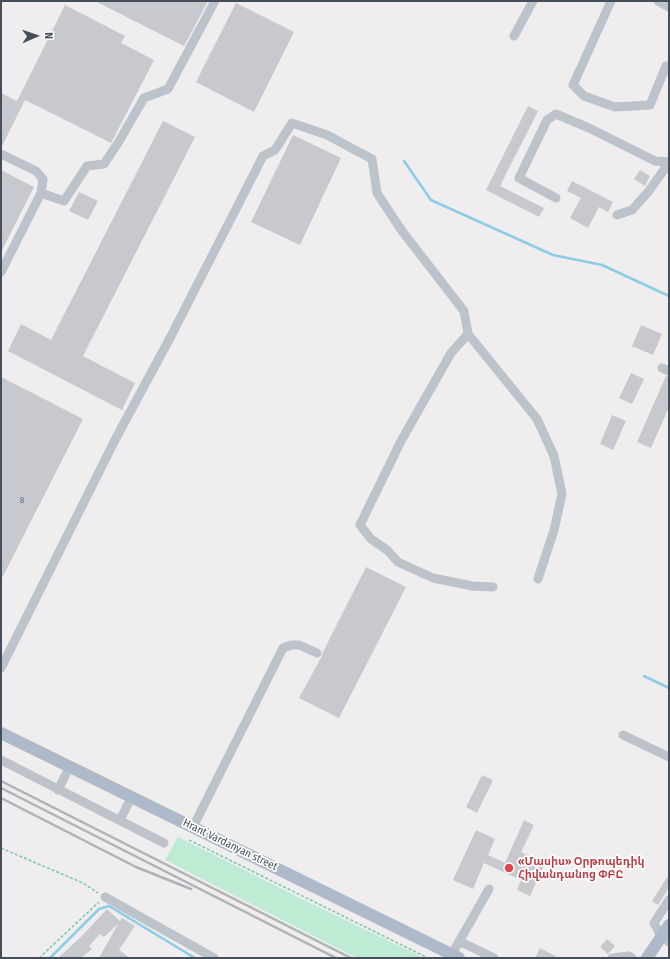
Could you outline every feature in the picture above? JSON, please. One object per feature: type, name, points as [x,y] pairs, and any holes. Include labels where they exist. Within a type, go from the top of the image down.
[{"type":"main road","name":"Hrant Vardanyan street","points":[[1,733],[193,827],[451,957]]},
{"type":"main road","name":"Hrant Vardanyan street","points":[[1,742],[451,957]]},
{"type":"main road","points":[[647,958],[665,939],[669,924]]},
{"type":"street","points":[[41,194],[64,201],[87,166],[104,164],[144,98],[168,89],[215,1]]},
{"type":"street","points":[[514,36],[533,1]]},
{"type":"street","points":[[611,1],[573,85],[584,96],[616,107],[650,106],[668,64]]},
{"type":"street","points":[[658,1],[669,7]]},
{"type":"street","points":[[556,198],[519,178],[547,120],[556,114],[589,128],[654,161],[669,162]]},
{"type":"street","points":[[1,668],[116,438],[174,331],[263,156],[275,150],[292,123],[327,135],[372,159],[377,193],[402,231],[464,312],[468,334],[537,419],[554,456],[562,494],[554,530],[538,579]]},
{"type":"street","points":[[1,154],[36,171],[43,179],[41,194],[1,272]]},
{"type":"street","points":[[617,215],[632,210],[648,192],[669,162]]},
{"type":"street","points":[[468,334],[451,353],[401,441],[360,525],[371,539],[386,550],[398,562],[433,578],[472,586],[493,587]]},
{"type":"street","points":[[193,827],[284,648],[291,645],[299,645],[317,652]]},
{"type":"street","points":[[623,735],[669,757]]},
{"type":"street","points":[[1,760],[164,842]]},
{"type":"street","points":[[58,790],[66,774]]},
{"type":"street","points":[[120,820],[128,804]]},
{"type":"street","points":[[451,957],[489,889]]},
{"type":"street","points":[[105,897],[214,958]]},
{"type":"street","points":[[665,939],[654,923],[669,900]]},
{"type":"street","points":[[459,941],[494,958]]},
{"type":"street","points":[[612,958],[629,956],[632,958]]},
{"type":"path","points":[[189,840],[428,958]]},
{"type":"path","points":[[1,848],[83,883],[105,897],[39,958]]},
{"type":"green space","points":[[178,837],[424,958],[357,958],[165,860]]},
{"type":"building","points":[[95,1],[208,1],[184,46]]},
{"type":"building","points":[[236,3],[294,32],[254,112],[196,82]]},
{"type":"building","points":[[65,5],[125,36],[121,43],[154,60],[111,143],[25,100],[1,148],[1,93],[17,101]]},
{"type":"building","points":[[528,106],[538,111],[500,186],[544,208],[539,217],[486,190]]},
{"type":"building","points":[[163,121],[195,137],[83,356],[135,383],[122,410],[8,351],[21,324],[51,340]]},
{"type":"building","points":[[293,135],[341,158],[300,245],[251,222]]},
{"type":"building","points":[[1,170],[34,187],[1,252]]},
{"type":"building","points":[[640,170],[650,176],[645,186],[634,179]]},
{"type":"building","points":[[572,181],[613,202],[608,212],[599,207],[588,228],[570,218],[581,198],[567,191]]},
{"type":"building","points":[[79,192],[98,201],[88,220],[69,211]]},
{"type":"building","points":[[641,325],[662,334],[653,355],[632,346]]},
{"type":"building","points":[[631,373],[644,379],[632,404],[619,398]]},
{"type":"building","points":[[666,376],[669,377],[669,407],[651,448],[637,442]]},
{"type":"building","points":[[1,377],[83,419],[1,580]]},
{"type":"building","points":[[612,415],[626,421],[613,450],[600,444]]},
{"type":"building","points":[[366,567],[406,587],[339,718],[299,698],[322,656]]},
{"type":"building","points":[[482,775],[493,780],[477,813],[466,807]]},
{"type":"building","points":[[524,820],[534,825],[521,852],[545,863],[530,896],[517,890],[521,880],[484,863],[473,889],[453,880],[476,830],[495,839],[488,855],[505,863]]},
{"type":"building","points":[[669,874],[669,888],[658,905],[652,901]]},
{"type":"building","points":[[107,909],[120,921],[122,918],[135,926],[119,950],[130,958],[99,958],[118,924],[104,937],[100,934],[89,946],[92,949],[81,958],[58,958],[82,936]]},
{"type":"building","points":[[607,939],[615,946],[608,954],[600,947]]},
{"type":"building","points":[[540,948],[559,958],[535,958]]},
{"type":"waterway","points":[[404,161],[431,200],[553,255],[602,265],[669,296]]},
{"type":"waterway","points":[[644,676],[669,688]]},
{"type":"waterway","points":[[50,958],[99,909],[109,906],[195,958]]},
{"type":"railway","points":[[1,781],[351,958]]},
{"type":"railway","points":[[1,788],[336,958]]},
{"type":"railway","points":[[1,798],[136,867],[191,889]]},
{"type":"place","name":"«Մասիս» Օրթոպեդիկ Հիվանդանոց ՓԲԸ","points":[[509,868]]}]
